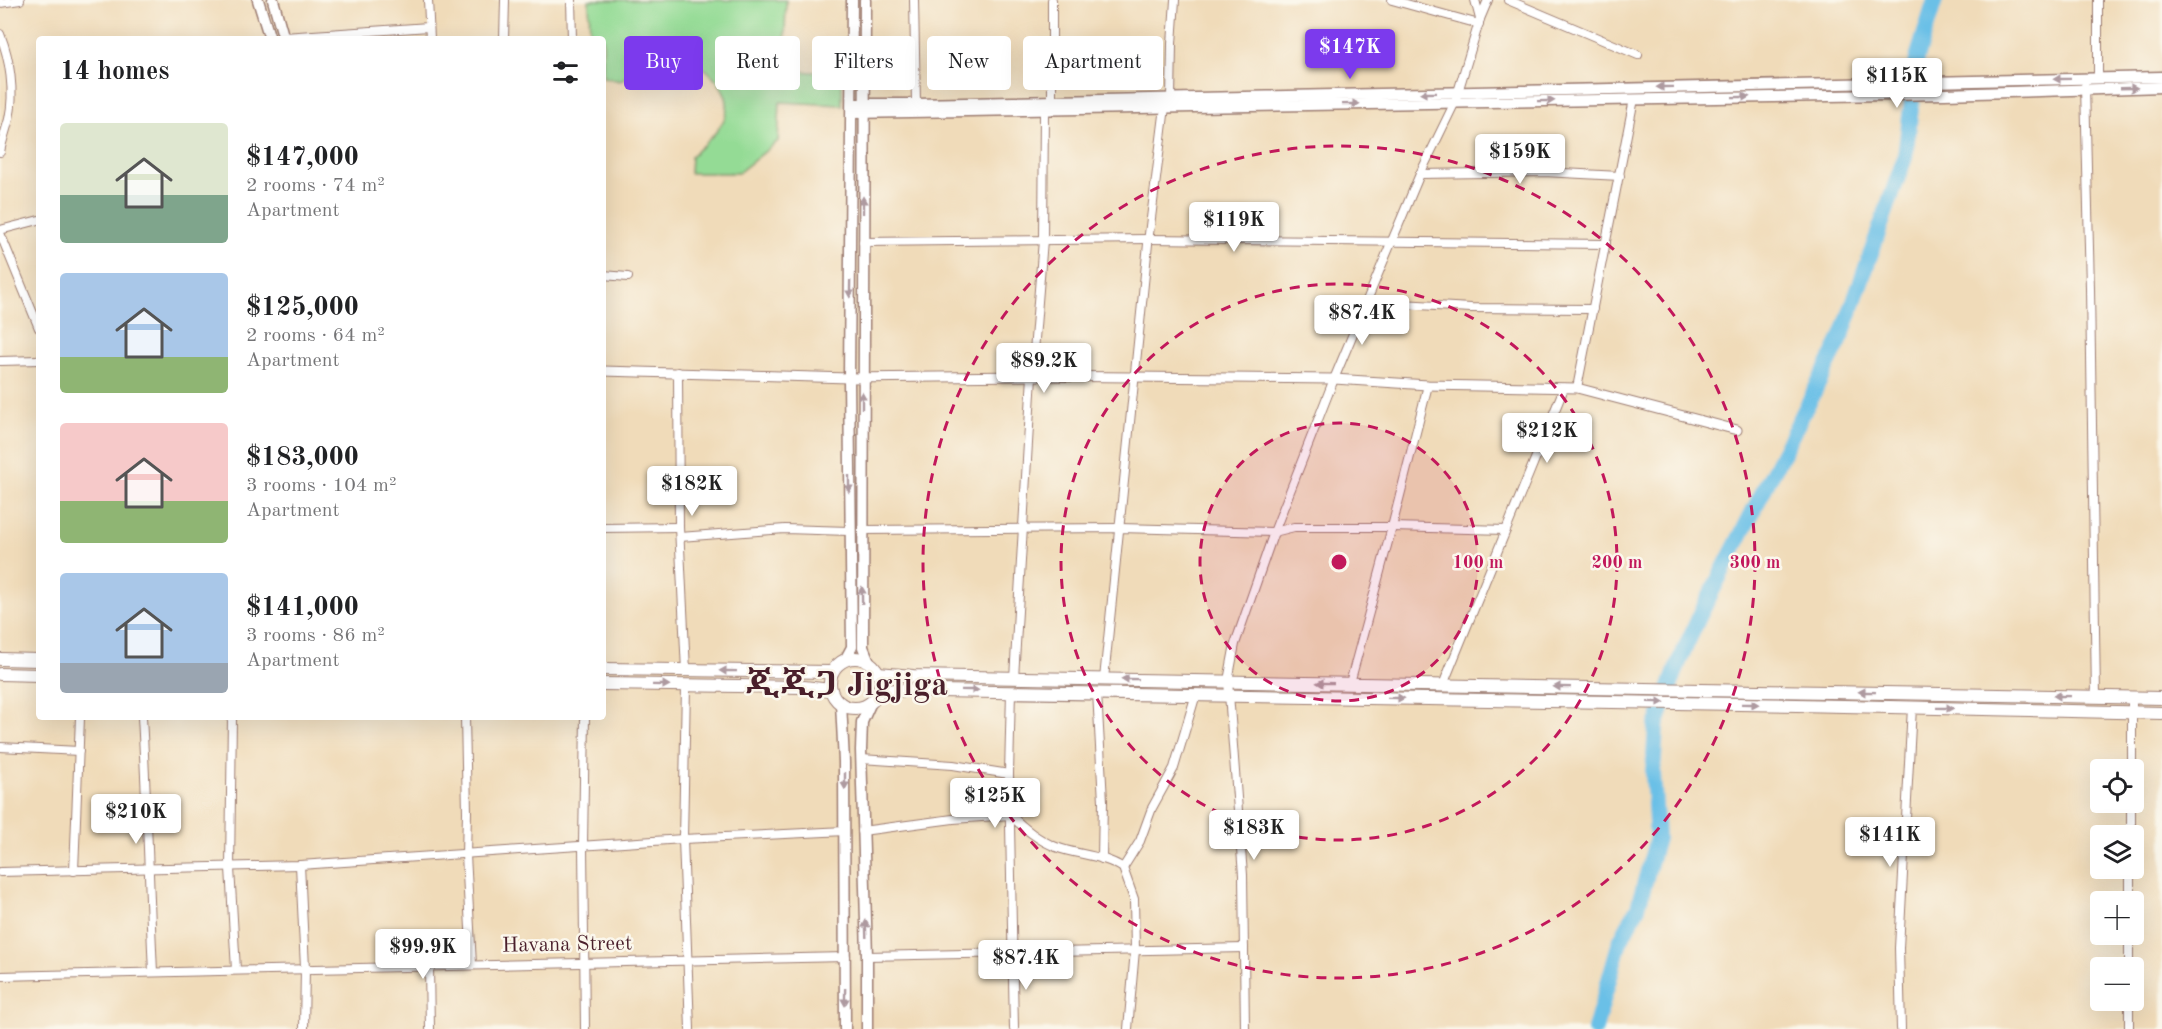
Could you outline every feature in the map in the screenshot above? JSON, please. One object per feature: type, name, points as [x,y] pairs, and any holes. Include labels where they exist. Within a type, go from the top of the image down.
[{"type":"highway","points":[[874,668],[879,690],[871,702],[858,707],[842,703],[834,696],[831,690],[832,672],[845,660],[861,658],[874,668],[913,676],[2162,698]]},
{"type":"highway","points":[[0,659],[36,660]]},
{"type":"highway","points":[[606,669],[832,672]]},
{"type":"highway","points":[[0,674],[36,675]]},
{"type":"highway","points":[[606,684],[804,687],[831,690]]},
{"type":"highway","points":[[879,690],[1097,692],[2162,713]]},
{"type":"main road","points":[[258,0],[269,36]]},
{"type":"main road","points":[[273,0],[283,36]]},
{"type":"main road","points":[[845,660],[852,647],[849,378],[852,0]]},
{"type":"main road","points":[[865,0],[862,378],[863,647],[874,668]]},
{"type":"main road","points":[[1456,97],[1635,99],[1945,94],[2085,84],[2098,78],[2162,77]]},
{"type":"main road","points":[[852,108],[1044,110],[1168,103],[1456,97],[1944,81],[2162,87]]},
{"type":"main road","points":[[863,108],[916,104],[1052,101],[1168,103]]},
{"type":"main road","points":[[867,1029],[861,759],[862,722],[871,702]]},
{"type":"main road","points":[[842,703],[844,722],[845,1029]]},
{"type":"street","points":[[0,3],[20,0]]},
{"type":"street","points":[[428,0],[430,36]]},
{"type":"street","points":[[504,36],[506,0]]},
{"type":"street","points":[[572,0],[572,36]]},
{"type":"street","points":[[914,0],[916,104]]},
{"type":"street","points":[[1052,0],[1052,101]]},
{"type":"street","points":[[1104,679],[1149,239],[1168,103],[1175,0]]},
{"type":"street","points":[[1392,0],[1479,21]]},
{"type":"street","points":[[1474,0],[1479,21]]},
{"type":"street","points":[[1245,1029],[1242,875],[1228,681],[1235,644],[1274,532],[1334,379],[1420,174],[1456,97],[1479,21],[1488,0]]},
{"type":"street","points":[[1508,0],[1638,56]]},
{"type":"street","points":[[2098,0],[2098,78]]},
{"type":"street","points":[[310,36],[429,27]]},
{"type":"street","points":[[0,34],[6,49],[11,88],[9,117],[0,152]]},
{"type":"street","points":[[2085,84],[2096,697]]},
{"type":"street","points":[[1577,388],[1635,99]]},
{"type":"street","points":[[1014,678],[1032,376],[1043,240],[1044,110]]},
{"type":"street","points":[[1420,174],[1544,172],[1620,176]]},
{"type":"street","points":[[36,221],[0,232],[36,321]]},
{"type":"street","points":[[863,242],[1149,239],[1606,244]]},
{"type":"street","points":[[606,275],[628,277]]},
{"type":"street","points":[[1366,302],[1471,308],[1593,309]]},
{"type":"street","points":[[0,361],[36,360]]},
{"type":"street","points":[[606,371],[849,378],[1032,376],[1334,379],[1428,385],[1577,388],[1737,430]]},
{"type":"street","points":[[678,372],[680,537],[686,671]]},
{"type":"street","points":[[1350,683],[1428,385]]},
{"type":"street","points":[[1443,685],[1564,388]]},
{"type":"street","points":[[606,528],[680,526]]},
{"type":"street","points":[[862,530],[1120,528],[1274,532],[1294,527],[1392,526],[1506,530]]},
{"type":"street","points":[[680,537],[785,530],[849,531]]},
{"type":"street","points":[[686,686],[683,839],[690,1029]]},
{"type":"street","points":[[1011,691],[1009,774],[1014,1029]]},
{"type":"street","points":[[1097,692],[1103,801],[1102,859]]},
{"type":"street","points":[[1123,868],[1140,841],[1152,807],[1174,768],[1196,694]]},
{"type":"street","points":[[2132,698],[2132,759]]},
{"type":"street","points":[[1901,1029],[1899,948],[1912,707]]},
{"type":"street","points":[[74,871],[80,720]]},
{"type":"street","points":[[142,720],[149,832],[148,869],[153,972]]},
{"type":"street","points":[[232,720],[230,868],[236,970]]},
{"type":"street","points":[[465,720],[467,812],[465,855],[472,965]]},
{"type":"street","points":[[585,720],[583,846],[585,1029]]},
{"type":"street","points":[[0,747],[79,751]]},
{"type":"street","points":[[861,759],[953,765],[1009,774]]},
{"type":"street","points":[[862,831],[953,819],[1011,815],[1037,838],[1123,868],[1134,900],[1135,950],[1128,1029]]},
{"type":"street","points":[[0,872],[300,865],[683,839],[845,831]]},
{"type":"street","points":[[300,865],[305,968],[304,1029]]},
{"type":"street","points":[[867,956],[1244,948]]},
{"type":"street","name":"Havana Street","points":[[0,976],[846,957]]},
{"type":"street","points":[[429,967],[430,1029]]},
{"type":"street","points":[[2129,1011],[2129,1029]]},
{"type":"green space","points":[[589,0],[786,0],[785,36],[715,36],[715,78],[703,68],[703,36],[624,36],[624,78],[620,81],[606,78],[606,36],[590,36]]},
{"type":"green space","points":[[800,71],[812,72],[812,90],[842,90],[842,105],[780,102],[778,141],[738,173],[690,173],[691,156],[713,136],[722,124],[727,110],[727,100],[723,90],[800,90]]},
{"type":"waterway","points":[[1595,1029],[1620,941],[1638,907],[1657,838],[1653,773],[1656,726],[1680,659],[1701,613],[1840,341],[1905,157],[1917,58],[1935,0]]},
{"type":"district","name":"ጂጂጋ Jigjiga","points":[[847,686]]}]
